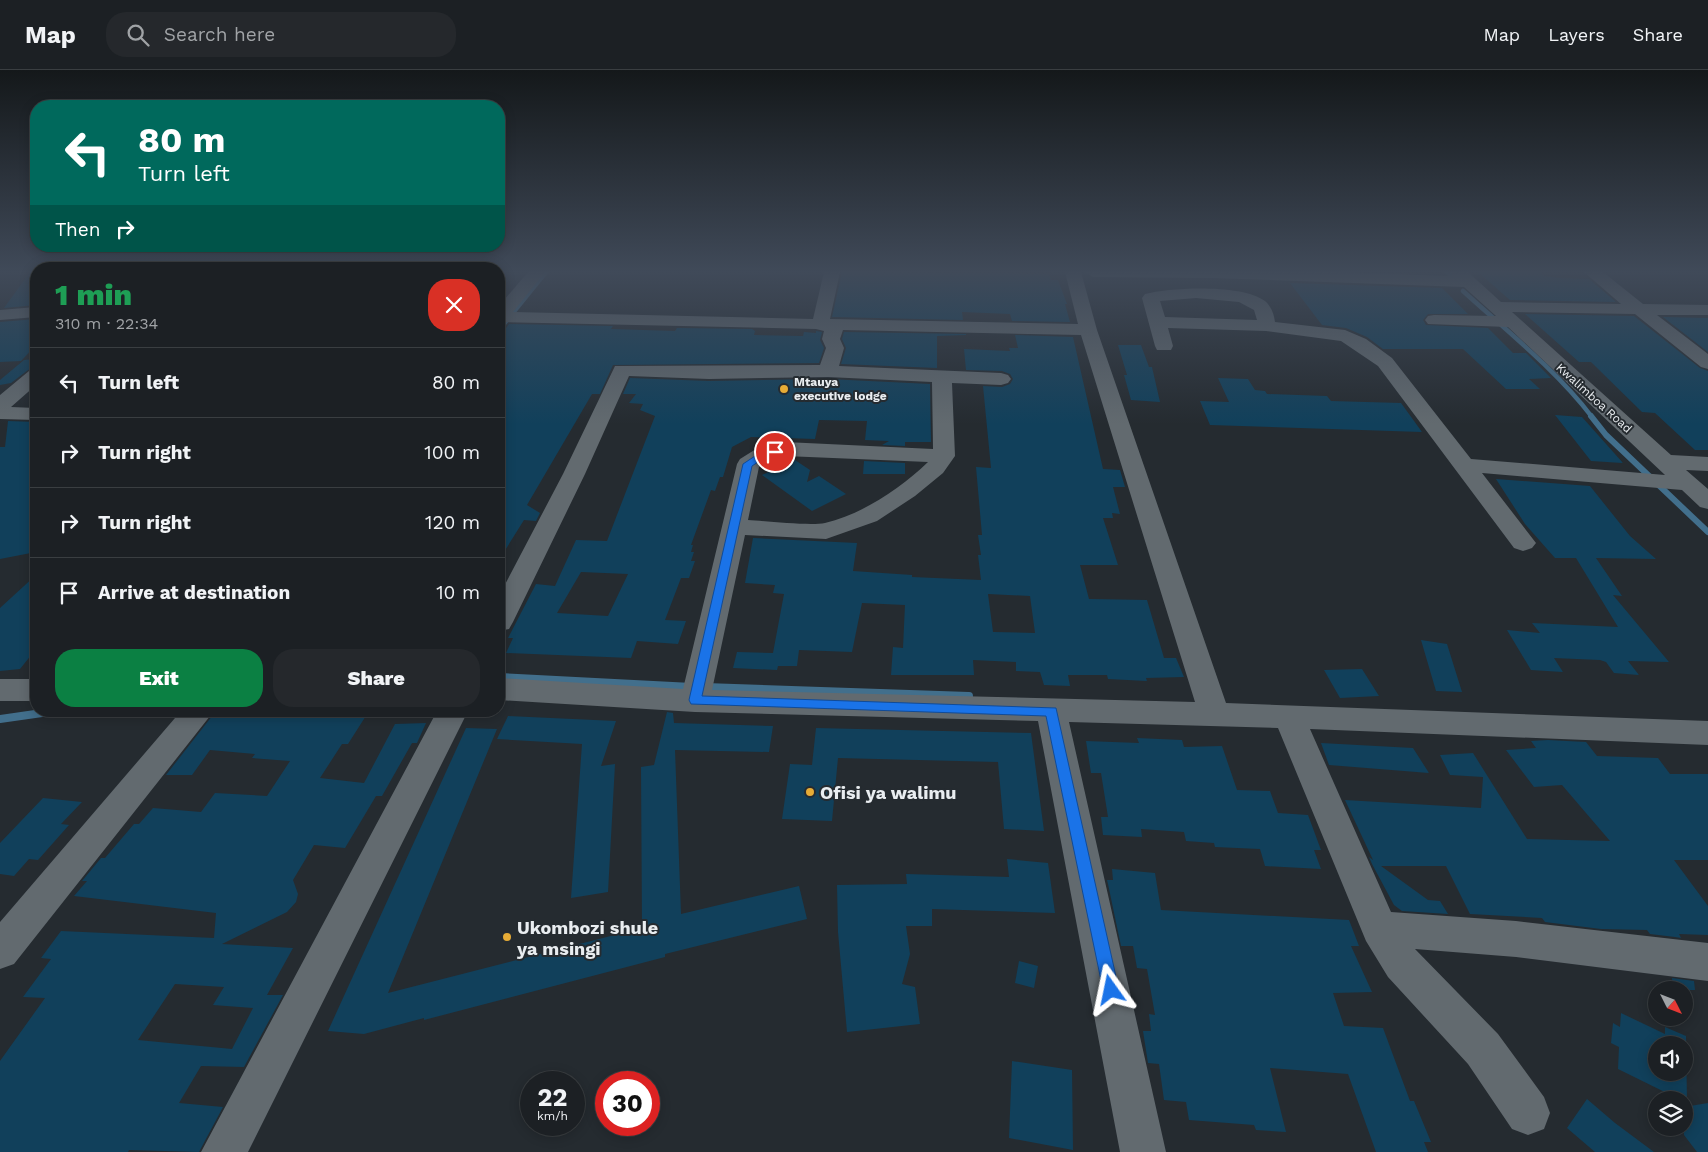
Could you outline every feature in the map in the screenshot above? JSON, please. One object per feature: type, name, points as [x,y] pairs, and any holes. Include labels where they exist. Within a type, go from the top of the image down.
[{"type":"street","points":[[751,322],[1088,330]]},
{"type":"street","points":[[1086,322],[1214,714]]},
{"type":"street","points":[[1157,322],[1164,346]]},
{"type":"street","points":[[1170,322],[1266,326],[1345,336],[1359,343],[1385,362],[1523,543]]},
{"type":"street","name":"Kwalimboa Road","points":[[1513,322],[1708,502]]},
{"type":"street","points":[[1657,322],[1708,362]]},
{"type":"street","points":[[820,325],[834,328],[831,339],[835,348],[828,372]]},
{"type":"street","points":[[505,610],[574,474],[622,370],[709,373],[828,372],[1001,379]]},
{"type":"street","points":[[734,527],[826,531],[868,516],[907,491],[936,468],[944,456],[942,377]]},
{"type":"street","points":[[0,433],[4,411],[30,382]]},
{"type":"street","points":[[4,411],[30,413]]},
{"type":"street","points":[[695,700],[748,464],[764,454],[785,449],[944,456]]},
{"type":"street","points":[[1665,462],[1708,464]]},
{"type":"street","points":[[1462,465],[1689,484]]},
{"type":"street","points":[[505,689],[695,700],[1214,714],[1708,733]]},
{"type":"street","points":[[0,690],[30,690]]},
{"type":"street","points":[[1051,711],[1141,1134],[1143,1152]]},
{"type":"street","points":[[0,951],[119,805],[194,717]]},
{"type":"street","points":[[224,1152],[450,717]]},
{"type":"street","points":[[1289,717],[1379,929],[1402,964],[1466,1029],[1528,1113]]},
{"type":"street","points":[[1379,929],[1516,939],[1708,962]]},
{"type":"building","points":[[0,322],[30,322],[30,351],[21,361],[0,362]]},
{"type":"building","points":[[1320,322],[1424,322],[1426,325],[1488,328],[1513,353],[1526,353],[1551,378],[1529,379],[1540,389],[1506,389],[1463,349],[1383,349],[1367,337],[1346,328],[1322,325]]},
{"type":"building","points":[[1535,322],[1642,322],[1700,368],[1708,371],[1708,450],[1695,450],[1655,413],[1642,412],[1591,362],[1579,362]]},
{"type":"building","points":[[1670,322],[1708,322],[1708,352]]},
{"type":"building","points":[[509,324],[613,326],[611,329],[675,331],[677,328],[752,329],[755,331],[754,335],[803,336],[804,332],[816,333],[816,331],[822,332],[820,340],[824,348],[819,363],[613,365],[600,394],[592,394],[527,505],[540,513],[536,521],[524,520],[505,550],[505,330]]},
{"type":"building","points":[[844,332],[966,335],[937,336],[937,368],[841,364],[846,348],[842,339]]},
{"type":"building","points":[[1015,335],[1073,337],[1103,469],[1120,470],[1125,487],[1113,487],[1120,514],[1112,513],[1113,518],[1103,518],[1118,565],[1080,565],[1089,599],[1147,600],[1164,658],[1176,658],[1184,677],[1146,678],[1147,681],[1108,679],[1107,675],[1068,675],[1070,686],[1044,685],[1040,672],[1016,671],[1016,662],[973,660],[974,675],[891,675],[893,647],[903,648],[905,605],[862,603],[852,652],[799,650],[797,666],[778,666],[777,670],[733,668],[737,652],[773,653],[784,594],[773,593],[775,585],[745,583],[753,538],[857,543],[853,571],[912,575],[912,577],[981,580],[978,555],[981,555],[978,535],[982,535],[976,467],[991,468],[983,386],[1002,387],[1010,384],[1013,379],[1010,374],[1002,371],[966,370],[964,349],[1010,351],[1009,348],[1018,348]],"holes":[[[988,594],[1030,596],[1035,633],[993,632]]]},
{"type":"building","points":[[1118,345],[1141,345],[1149,367],[1152,367],[1160,402],[1131,400],[1124,375],[1127,375]]},
{"type":"building","points":[[24,360],[30,360],[30,369],[11,383],[0,385],[0,380]]},
{"type":"building","points":[[630,378],[709,381],[828,379],[930,384],[931,442],[905,442],[905,446],[882,445],[889,441],[865,440],[867,421],[819,420],[815,439],[751,437],[732,447],[723,477],[720,477],[715,491],[711,490],[691,545],[693,545],[691,552],[694,552],[691,561],[695,561],[689,578],[681,578],[665,620],[686,621],[678,644],[637,641],[631,658],[506,653],[513,638],[508,638],[536,584],[555,586],[576,540],[607,541],[655,416],[640,410],[643,404],[629,403],[636,394],[623,394]],"holes":[[[581,572],[628,574],[608,616],[557,613]]]},
{"type":"building","points":[[1218,378],[1248,379],[1255,390],[1265,391],[1267,394],[1327,396],[1331,401],[1401,403],[1422,432],[1210,425],[1200,401],[1229,402]]},
{"type":"building","points":[[1555,415],[1582,417],[1623,463],[1591,461]]},
{"type":"building","points":[[8,421],[30,422],[30,553],[0,559],[0,447],[5,447]]},
{"type":"building","points":[[795,460],[810,470],[807,482],[819,476],[846,494],[812,511],[762,475]]},
{"type":"building","points":[[864,461],[905,463],[905,474],[863,474]]},
{"type":"building","points":[[1496,479],[1590,486],[1630,536],[1656,559],[1596,558],[1622,596],[1613,595],[1669,662],[1628,661],[1639,675],[1614,673],[1606,662],[1600,660],[1554,658],[1563,672],[1531,670],[1507,630],[1540,633],[1532,623],[1618,627],[1576,558],[1555,558],[1525,524]]},
{"type":"building","points":[[30,580],[30,656],[20,669],[0,671],[0,608]]},
{"type":"building","points":[[1421,640],[1447,644],[1462,692],[1436,691]]},
{"type":"building","points":[[1362,669],[1379,696],[1340,698],[1324,670]]},
{"type":"building","points":[[667,712],[673,713],[674,723],[773,726],[769,752],[675,750],[681,914],[799,886],[807,919],[665,954],[665,957],[424,1020],[424,1018],[364,1034],[328,1031],[466,728],[497,729],[388,993],[642,928],[641,767],[654,765]]},
{"type":"building","points":[[508,716],[616,721],[601,766],[615,764],[608,892],[571,898],[582,744],[497,739]]},
{"type":"building","points":[[211,717],[365,717],[348,744],[342,744],[320,778],[364,783],[395,724],[426,723],[417,743],[412,743],[382,796],[376,796],[345,848],[314,845],[293,880],[298,894],[296,902],[287,912],[222,944],[293,948],[267,995],[283,995],[244,1067],[201,1066],[179,1103],[223,1107],[199,1152],[129,1150],[128,1152],[0,1152],[0,1061],[45,998],[23,997],[51,959],[41,958],[61,931],[214,938],[216,913],[74,896],[87,881],[82,881],[134,824],[139,824],[153,808],[201,812],[215,793],[267,796],[290,761],[252,758],[255,754],[210,750],[192,775],[166,775]],"holes":[[[175,984],[224,987],[213,1005],[253,1008],[232,1049],[138,1040]]]},
{"type":"building","points":[[816,728],[1031,733],[1044,831],[1004,829],[998,762],[838,758],[832,821],[782,819],[790,764],[812,765]]},
{"type":"building","points":[[1137,738],[1182,740],[1184,747],[1222,746],[1237,790],[1270,791],[1278,813],[1308,815],[1321,850],[1314,850],[1321,869],[1265,866],[1260,849],[1215,847],[1214,843],[1186,841],[1184,832],[1141,829],[1142,837],[1103,835],[1101,817],[1108,817],[1101,773],[1091,773],[1086,741],[1139,743]]},
{"type":"building","points":[[1531,741],[1586,742],[1597,756],[1658,758],[1670,774],[1708,774],[1708,860],[1674,860],[1708,906],[1708,935],[1679,934],[1681,938],[1650,934],[1647,930],[1601,929],[1545,922],[1542,918],[1470,914],[1446,866],[1381,866],[1428,900],[1440,901],[1448,914],[1402,911],[1394,905],[1372,864],[1369,857],[1373,860],[1345,800],[1481,808],[1483,777],[1450,775],[1440,755],[1473,753],[1527,839],[1610,841],[1562,785],[1534,787],[1506,750],[1536,748]]},
{"type":"building","points":[[1321,743],[1413,748],[1429,773],[1329,765]]},
{"type":"building","points":[[43,798],[82,802],[61,824],[69,825],[38,860],[29,859],[14,876],[0,874],[0,843]]},
{"type":"building","points":[[1007,859],[1048,863],[1055,913],[932,909],[932,926],[906,926],[910,954],[902,984],[915,987],[920,1024],[847,1032],[838,932],[837,885],[907,884],[906,874],[1009,877]]},
{"type":"building","points":[[1112,869],[1155,873],[1161,910],[1349,920],[1359,946],[1351,946],[1372,992],[1333,993],[1344,1026],[1383,1028],[1410,1101],[1414,1101],[1431,1142],[1424,1142],[1428,1152],[1376,1152],[1348,1074],[1270,1068],[1286,1132],[1256,1130],[1254,1125],[1189,1120],[1186,1102],[1164,1100],[1159,1064],[1148,1063],[1143,1031],[1151,1031],[1149,1014],[1155,1015],[1147,969],[1137,968],[1133,946],[1121,946],[1107,880],[1113,880]]},
{"type":"building","points":[[1019,961],[1038,966],[1034,988],[1015,983]]},
{"type":"building","points":[[1672,978],[1694,981],[1695,990],[1693,990],[1693,981],[1672,981]]},
{"type":"building","points":[[1621,1013],[1665,1034],[1665,1027],[1686,1036],[1648,1036],[1648,1081],[1687,1081],[1687,1091],[1663,1091],[1618,1069],[1619,1047],[1611,1043],[1613,1023],[1620,1027]]},
{"type":"building","points":[[1012,1061],[1072,1070],[1073,1150],[1009,1138]]},
{"type":"building","points":[[1587,1099],[1654,1152],[1595,1152],[1567,1128]]},
{"type":"building","points":[[1708,1103],[1708,1152],[1697,1152],[1685,1136],[1693,1136],[1693,1106]]},
{"type":"waterway","points":[[1499,322],[1563,383],[1592,417]]},
{"type":"waterway","points":[[1591,416],[1606,435],[1708,532]]},
{"type":"waterway","points":[[505,677],[692,687]]},
{"type":"waterway","points":[[705,687],[969,696]]},
{"type":"waterway","points":[[0,719],[30,715]]},
{"type":"place","name":"Mtauya executive lodge","points":[[784,389]]},
{"type":"place","name":"Ofisi ya walimu","points":[[810,792]]},
{"type":"place","name":"Ukombozi shule ya msingi","points":[[507,937]]},
{"type":"route","points":[[775,452],[764,454],[748,464],[695,700],[1051,711],[1111,990]]}]
